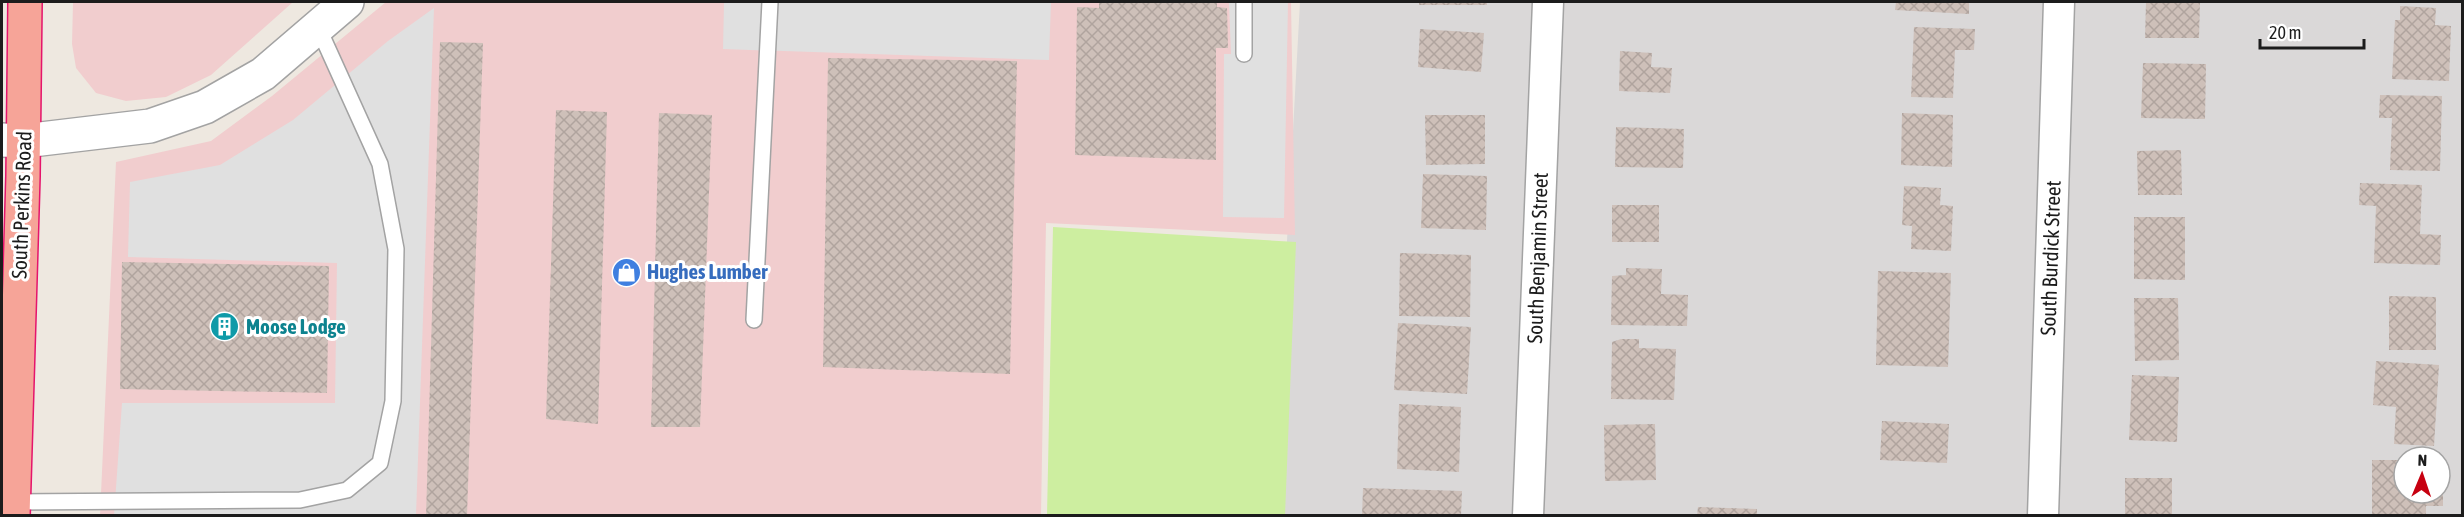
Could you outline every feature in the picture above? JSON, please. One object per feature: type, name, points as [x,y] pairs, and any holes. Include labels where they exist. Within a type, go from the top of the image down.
[{"type":"highway","name":"South Perkins Road","points":[[13,509],[13,140],[25,2]]},
{"type":"street","points":[[13,140],[150,126],[205,107],[262,74],[347,2]]},
{"type":"street","name":"South Benjamin Street","points":[[1528,516],[1548,2]]},
{"type":"street","name":"South Burdick Street","points":[[2043,516],[2059,2]]},
{"type":"lane","points":[[754,320],[770,2]]},
{"type":"lane","points":[[1244,2],[1244,54]]},
{"type":"lane","points":[[13,509],[300,500],[347,490],[380,463],[393,401],[396,249],[380,164],[318,27]]},
{"type":"shaded area","points":[[73,2],[293,2],[211,75],[166,97],[126,101],[96,93],[76,68],[72,44]]},
{"type":"shaded area","points":[[386,2],[1291,2],[1295,235],[1046,223],[1041,515],[100,516],[116,162],[211,141],[272,96]]},
{"type":"shaded area","points":[[724,2],[1051,2],[1049,60],[723,49]]},
{"type":"shaded area","points":[[1229,2],[1288,2],[1284,218],[1223,217],[1224,54],[1231,54]]},
{"type":"shaded area","points":[[1300,2],[2462,2],[2462,515],[1272,516]]},
{"type":"shaded area","points":[[434,8],[416,515],[114,516],[122,403],[335,403],[337,263],[128,257],[130,182],[220,165],[293,120],[388,41]]},
{"type":"green space","points":[[1053,227],[1296,242],[1285,515],[1047,515]]},
{"type":"building","points":[[1099,2],[1217,2],[1217,7],[1227,8],[1228,48],[1216,48],[1216,160],[1075,155],[1077,7],[1099,8]]},
{"type":"building","points":[[1419,2],[1487,2],[1487,5],[1419,5]]},
{"type":"building","points":[[1896,2],[1969,2],[1969,14],[1895,10]]},
{"type":"building","points":[[2146,2],[2200,2],[2199,38],[2145,38]]},
{"type":"building","points":[[2400,6],[2436,8],[2435,25],[2451,26],[2449,81],[2392,79],[2395,20],[2400,20]]},
{"type":"building","points":[[1914,27],[1975,29],[1974,50],[1955,50],[1953,98],[1911,97]]},
{"type":"building","points":[[1420,29],[1484,33],[1481,72],[1418,67]]},
{"type":"building","points":[[440,42],[483,43],[467,516],[426,516]]},
{"type":"building","points":[[1620,51],[1652,53],[1651,67],[1672,68],[1670,93],[1619,91]]},
{"type":"building","points":[[828,58],[1017,61],[1010,374],[823,367]]},
{"type":"building","points":[[2143,63],[2206,64],[2205,119],[2141,118]]},
{"type":"building","points":[[2380,95],[2442,96],[2440,171],[2390,170],[2392,118],[2379,118]]},
{"type":"building","points":[[556,110],[607,112],[598,424],[546,419]]},
{"type":"building","points":[[659,113],[712,115],[700,427],[651,427]]},
{"type":"building","points":[[1902,113],[1953,115],[1952,167],[1901,165]]},
{"type":"building","points":[[1425,115],[1485,115],[1485,164],[1426,165]]},
{"type":"building","points":[[1616,127],[1684,129],[1683,168],[1615,167]]},
{"type":"building","points":[[2181,150],[2182,195],[2138,195],[2137,151]]},
{"type":"building","points":[[1423,174],[1487,176],[1486,230],[1421,228]]},
{"type":"building","points":[[2360,183],[2422,185],[2420,234],[2441,235],[2440,265],[2374,263],[2376,206],[2359,205]]},
{"type":"building","points":[[1904,186],[1941,188],[1940,205],[1953,206],[1951,251],[1911,249],[1912,226],[1902,225]]},
{"type":"building","points":[[1612,205],[1659,205],[1659,242],[1612,242]]},
{"type":"building","points":[[2134,217],[2185,217],[2185,280],[2134,279]]},
{"type":"building","points":[[1400,253],[1471,255],[1470,317],[1399,316]]},
{"type":"building","name":"Moose Lodge","points":[[122,262],[329,266],[327,393],[120,389]]},
{"type":"building","points":[[1626,268],[1662,269],[1661,294],[1688,295],[1687,326],[1611,325],[1612,276],[1626,275]]},
{"type":"building","points":[[1878,271],[1951,273],[1948,367],[1876,365]]},
{"type":"building","points":[[2389,296],[2436,297],[2436,350],[2389,350]]},
{"type":"building","points":[[2134,298],[2178,298],[2179,360],[2135,361]]},
{"type":"building","points":[[1398,323],[1471,327],[1467,394],[1394,390]]},
{"type":"building","points":[[1621,339],[1639,339],[1639,348],[1676,349],[1674,400],[1611,399],[1612,342]]},
{"type":"building","points":[[2376,361],[2439,365],[2434,445],[2394,444],[2396,407],[2373,405]]},
{"type":"building","points":[[2132,375],[2179,377],[2177,442],[2129,440]]},
{"type":"building","points":[[1399,404],[1461,407],[1459,472],[1397,469]]},
{"type":"building","points":[[1882,421],[1949,424],[1947,463],[1880,460]]},
{"type":"building","points":[[1655,424],[1656,480],[1605,481],[1604,425]]},
{"type":"building","points":[[2372,460],[2392,460],[2392,505],[2443,505],[2426,506],[2426,516],[2372,516]]},
{"type":"building","points":[[2125,478],[2172,478],[2172,516],[2125,516]]},
{"type":"building","points":[[1363,488],[1462,491],[1461,516],[1362,516]]},
{"type":"building","points":[[1698,507],[1757,509],[1757,516],[1697,516]]},
{"type":"place","name":"Hughes Lumber","points":[[626,272]]},
{"type":"place","name":"Moose Lodge","points":[[225,327]]}]
